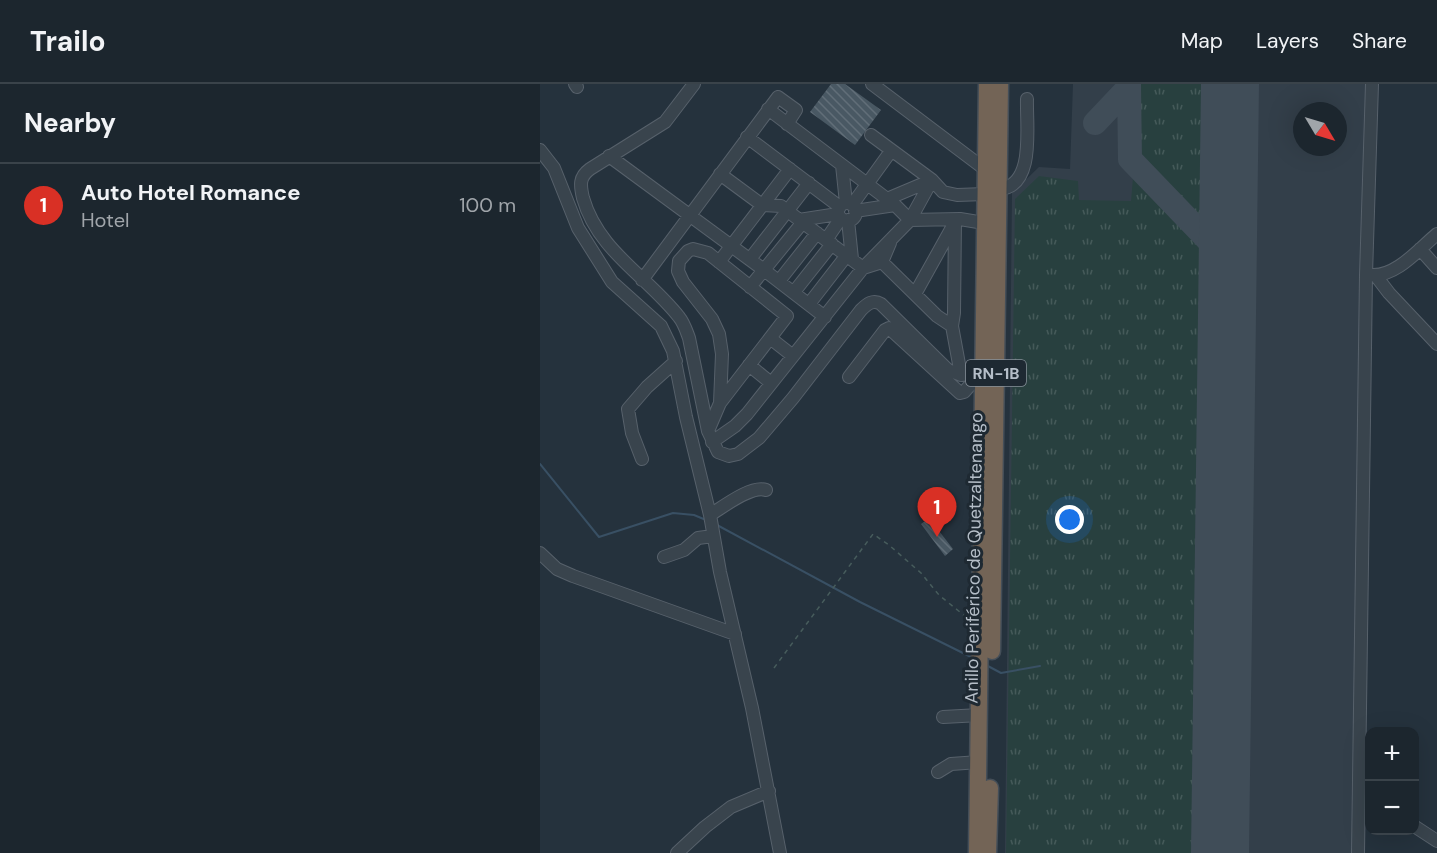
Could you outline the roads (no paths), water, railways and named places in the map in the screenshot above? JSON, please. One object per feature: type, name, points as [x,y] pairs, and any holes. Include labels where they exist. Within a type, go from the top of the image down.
[{"type":"highway","name":"Anillo Periférico de Quetzaltenango","points":[[976,853],[980,715],[986,667],[981,625],[984,223],[992,192],[986,170],[987,84]]},
{"type":"highway","name":"Anillo Periférico de Quetzaltenango","points":[[988,853],[986,667],[992,192],[1000,84]]},
{"type":"street","points":[[694,84],[665,123],[609,156],[583,175],[581,184],[584,200],[598,231],[620,258],[675,312],[684,324],[710,436],[718,452],[729,456],[749,447],[769,427],[861,310],[870,302],[881,304],[943,367],[952,373],[983,377]]},
{"type":"street","points":[[872,84],[986,170]]},
{"type":"street","points":[[1358,853],[1364,793],[1372,84]]},
{"type":"street","points":[[642,280],[778,96],[796,110],[787,124],[867,183],[910,220],[984,223]]},
{"type":"street","points":[[872,135],[932,180],[944,192],[957,195],[992,192],[1012,186],[1024,170],[1027,99]]},
{"type":"street","points":[[747,137],[846,211]]},
{"type":"street","points":[[540,150],[554,168],[578,228],[612,282],[661,326],[669,341],[676,362],[686,417],[710,515],[769,791],[780,853]]},
{"type":"street","points":[[784,313],[825,239],[891,151]]},
{"type":"street","points":[[609,156],[825,316]]},
{"type":"street","points":[[809,304],[850,257],[842,165]]},
{"type":"street","points":[[719,262],[790,170]]},
{"type":"street","points":[[720,174],[762,205],[777,205],[787,211],[863,268]]},
{"type":"street","points":[[750,287],[801,221],[891,202],[932,180]]},
{"type":"street","points":[[710,436],[741,421],[863,268],[910,220],[932,180]]},
{"type":"street","points":[[750,260],[809,183]]},
{"type":"street","points":[[915,294],[955,222]]},
{"type":"street","points":[[955,222],[954,313],[951,326],[961,375]]},
{"type":"street","points":[[1371,275],[1399,266],[1437,234]]},
{"type":"street","points":[[863,268],[882,262],[894,235]]},
{"type":"street","points":[[779,281],[825,239]]},
{"type":"street","points":[[710,436],[720,403],[722,354],[712,319],[680,276],[677,266],[683,255],[693,249],[702,250],[719,262],[787,316],[720,403]]},
{"type":"street","points":[[1420,249],[1437,267]]},
{"type":"street","points":[[882,262],[937,316],[951,326]]},
{"type":"street","points":[[1371,275],[1437,344]]},
{"type":"street","points":[[849,377],[885,330],[889,328],[960,393],[983,377]]},
{"type":"street","points":[[770,338],[793,356]]},
{"type":"street","points":[[642,459],[632,433],[628,409],[647,387],[676,362]]},
{"type":"street","points":[[749,365],[771,383]]},
{"type":"street","points":[[710,515],[747,493],[760,488],[766,489]]},
{"type":"street","points":[[664,557],[684,550],[698,538],[713,533]]},
{"type":"street","points":[[540,553],[557,568],[573,576],[735,634]]},
{"type":"street","points":[[943,717],[980,715]]},
{"type":"street","points":[[938,772],[951,764],[979,762]]},
{"type":"street","points":[[677,853],[725,811],[769,791]]},
{"type":"street","points":[[1419,829],[1437,841]]},
{"type":"waterway","points":[[540,464],[599,537],[673,513],[694,515],[706,520]]},
{"type":"waterway","points":[[717,525],[860,602],[973,658]]},
{"type":"waterway","points":[[986,665],[1001,673],[1040,666]]},
{"type":"place","name":"Auto Hotel Romance","points":[[937,537]]}]
